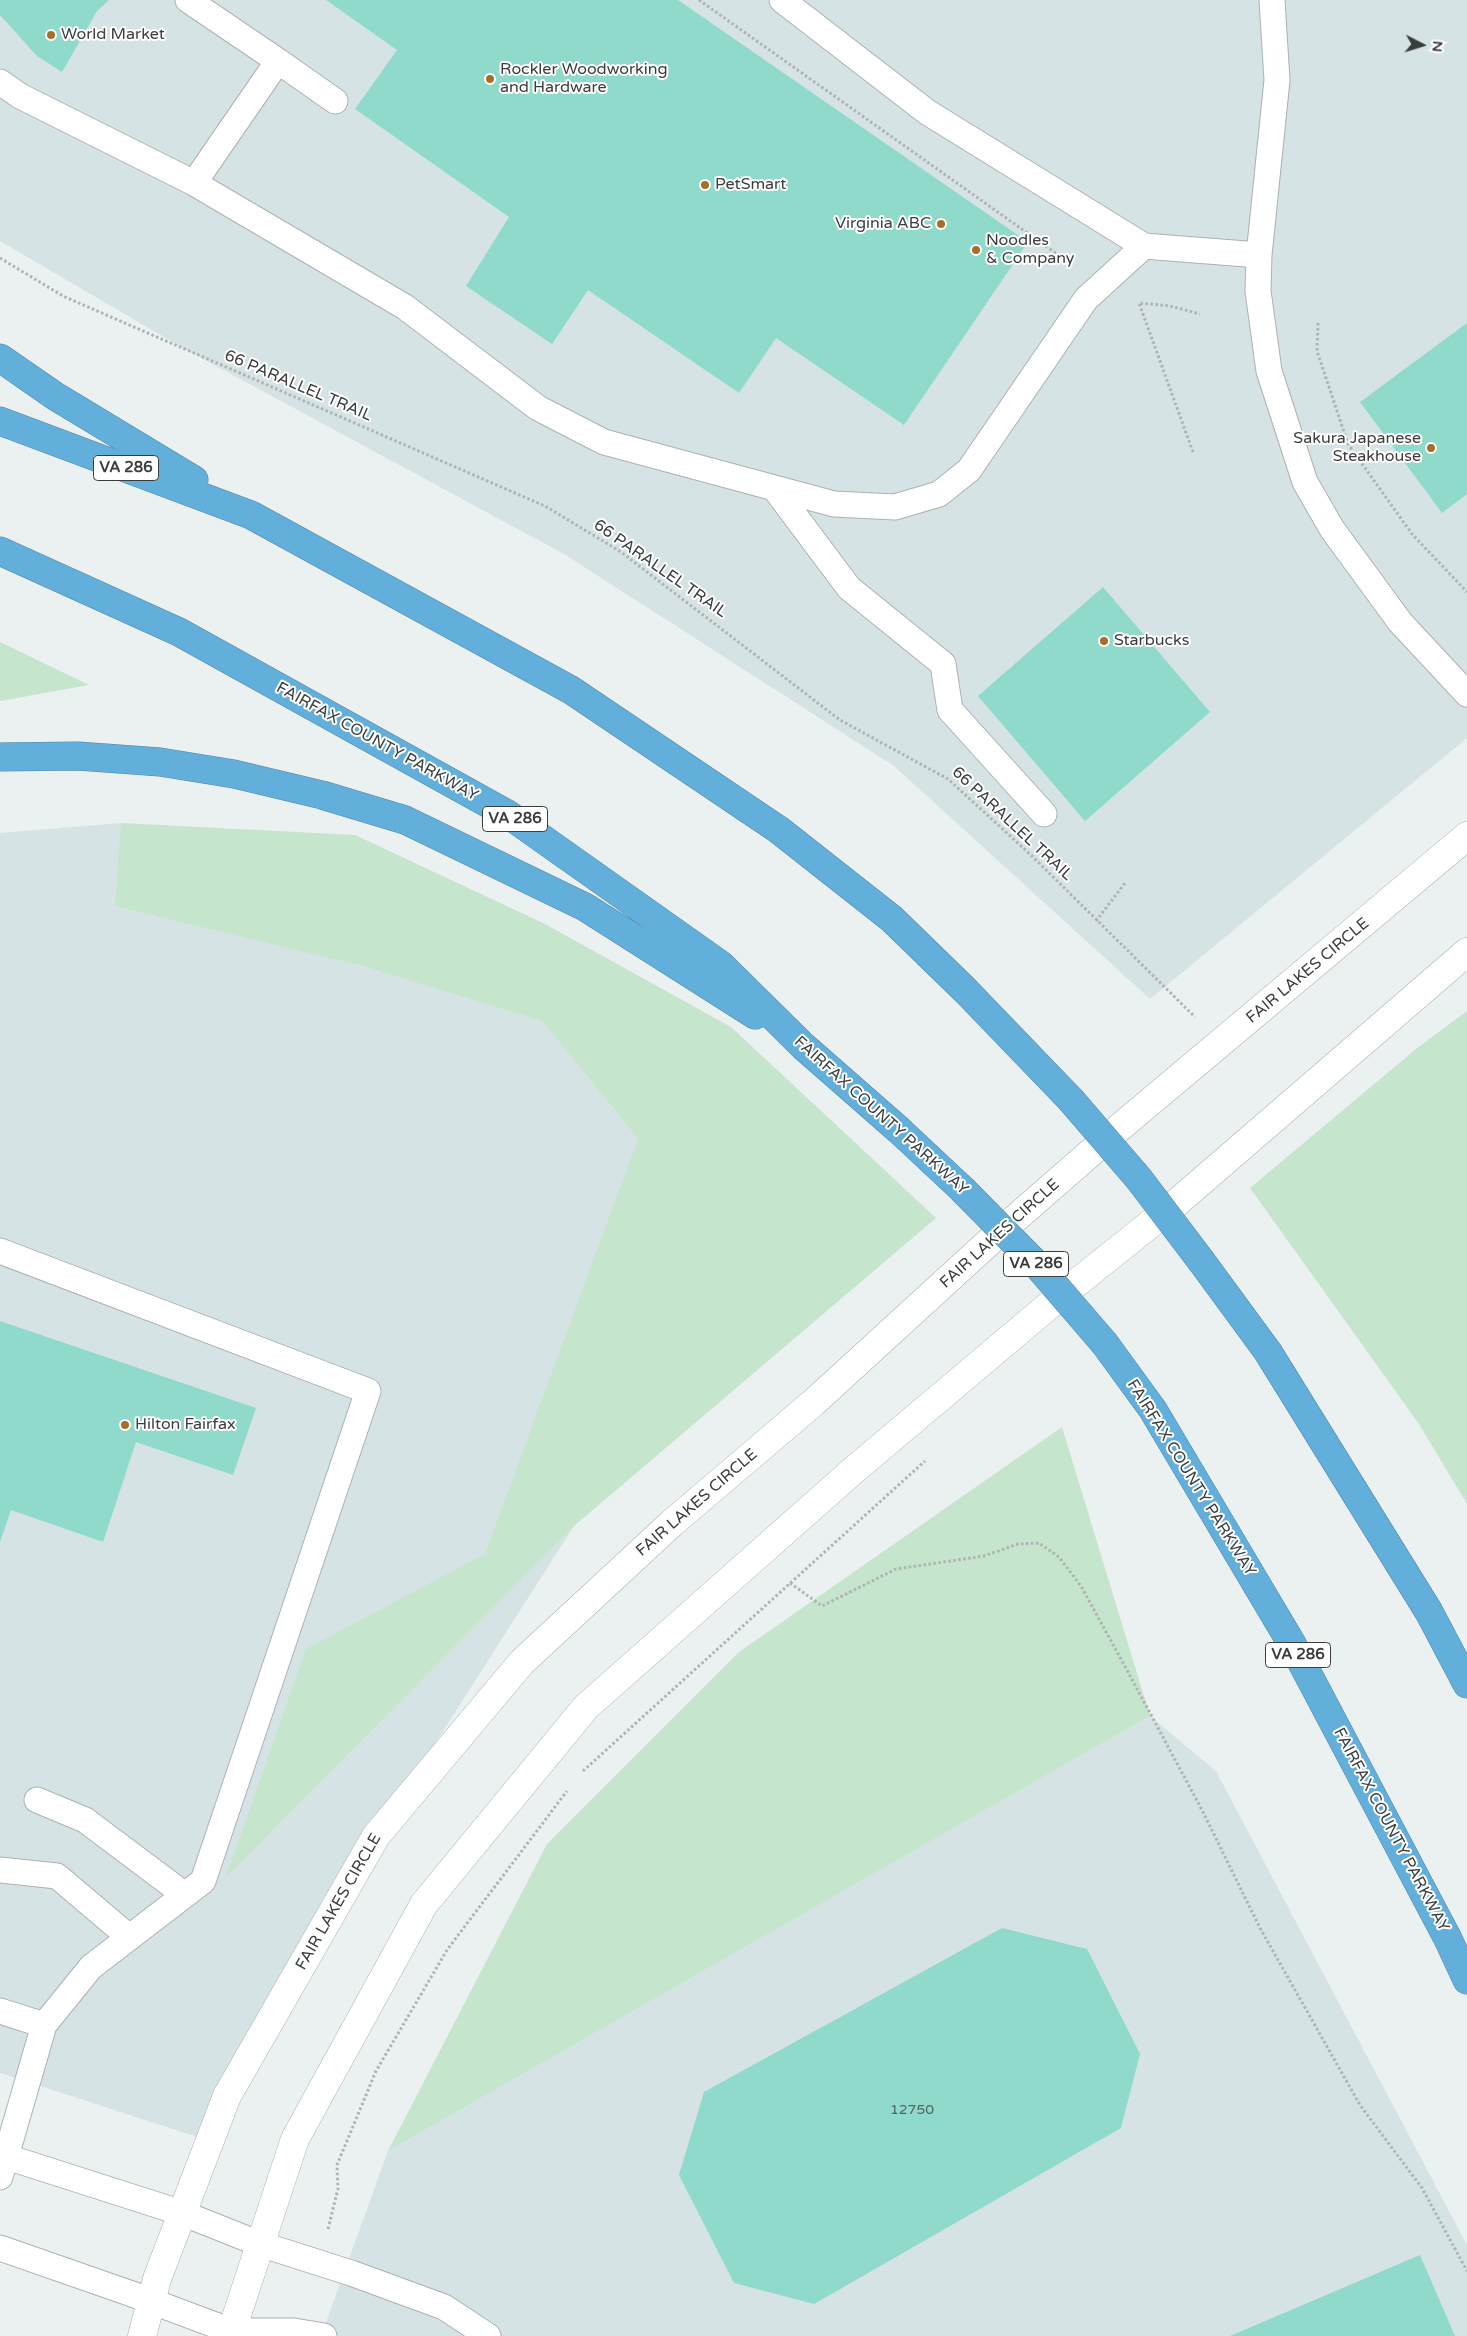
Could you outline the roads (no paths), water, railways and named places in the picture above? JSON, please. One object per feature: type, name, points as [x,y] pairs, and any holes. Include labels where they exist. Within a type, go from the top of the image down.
[{"type":"highway","points":[[0,358],[55,396],[251,514]]},
{"type":"highway","name":"VA 286","points":[[0,421],[251,514],[571,690],[779,830],[892,919],[966,991],[1071,1100],[1139,1178],[1268,1352],[1429,1612],[1467,1684]]},
{"type":"highway","name":"FAIRFAX COUNTY PARKWAY","points":[[0,551],[179,632],[509,815],[720,966],[803,1046],[900,1131],[962,1189],[1037,1265],[1105,1344],[1153,1410],[1292,1644],[1448,1939],[1467,1980]]},
{"type":"highway","points":[[0,756],[78,756],[160,762],[225,772],[322,795],[405,820],[585,907],[803,1046]]},
{"type":"street","name":"FAIR LAKES CIRCLE","points":[[142,2336],[157,2279],[228,2096],[376,1836],[522,1662],[672,1524],[813,1403],[1008,1225],[1119,1128],[1451,852],[1467,836]]},
{"type":"street","points":[[231,2334],[295,2139],[424,1904],[586,1707],[856,1468],[1059,1297],[1174,1205],[1467,952]]},
{"type":"lane","points":[[188,0],[335,100]]},
{"type":"lane","points":[[782,0],[927,112],[1144,246],[1259,255]]},
{"type":"lane","points":[[1272,0],[1277,80],[1259,255],[1258,290],[1269,371],[1305,482],[1332,529],[1400,622],[1467,694]]},
{"type":"lane","points":[[194,183],[278,60]]},
{"type":"lane","points":[[0,82],[20,96],[194,183],[405,307],[538,408],[604,442],[834,504],[895,508],[939,494],[969,470],[1086,299],[1144,246]]},
{"type":"lane","points":[[776,489],[849,588],[943,664],[950,710],[1044,814]]},
{"type":"lane","points":[[0,1251],[368,1392],[203,1881],[91,1967],[44,2025],[3,2167],[182,2214],[260,2244],[318,2262],[444,2307],[488,2336]]},
{"type":"lane","points":[[37,1800],[85,1820],[185,1895]]},
{"type":"lane","points":[[0,1870],[57,1876],[129,1937]]},
{"type":"lane","points":[[0,2011],[44,2025]]},
{"type":"lane","points":[[0,2248],[152,2301],[231,2334],[294,2331],[324,2336]]},
{"type":"place","name":"World Market","points":[[51,35]]},
{"type":"place","name":"Rockler Woodworking and Hardware","points":[[490,79]]},
{"type":"place","name":"PetSmart","points":[[705,185]]},
{"type":"place","name":"Virginia ABC","points":[[941,224]]},
{"type":"place","name":"Noodles & Company","points":[[976,250]]},
{"type":"place","name":"Sakura Japanese Steakhouse","points":[[1431,448]]},
{"type":"place","name":"Starbucks","points":[[1104,641]]},
{"type":"place","name":"Hilton Fairfax","points":[[125,1425]]}]
